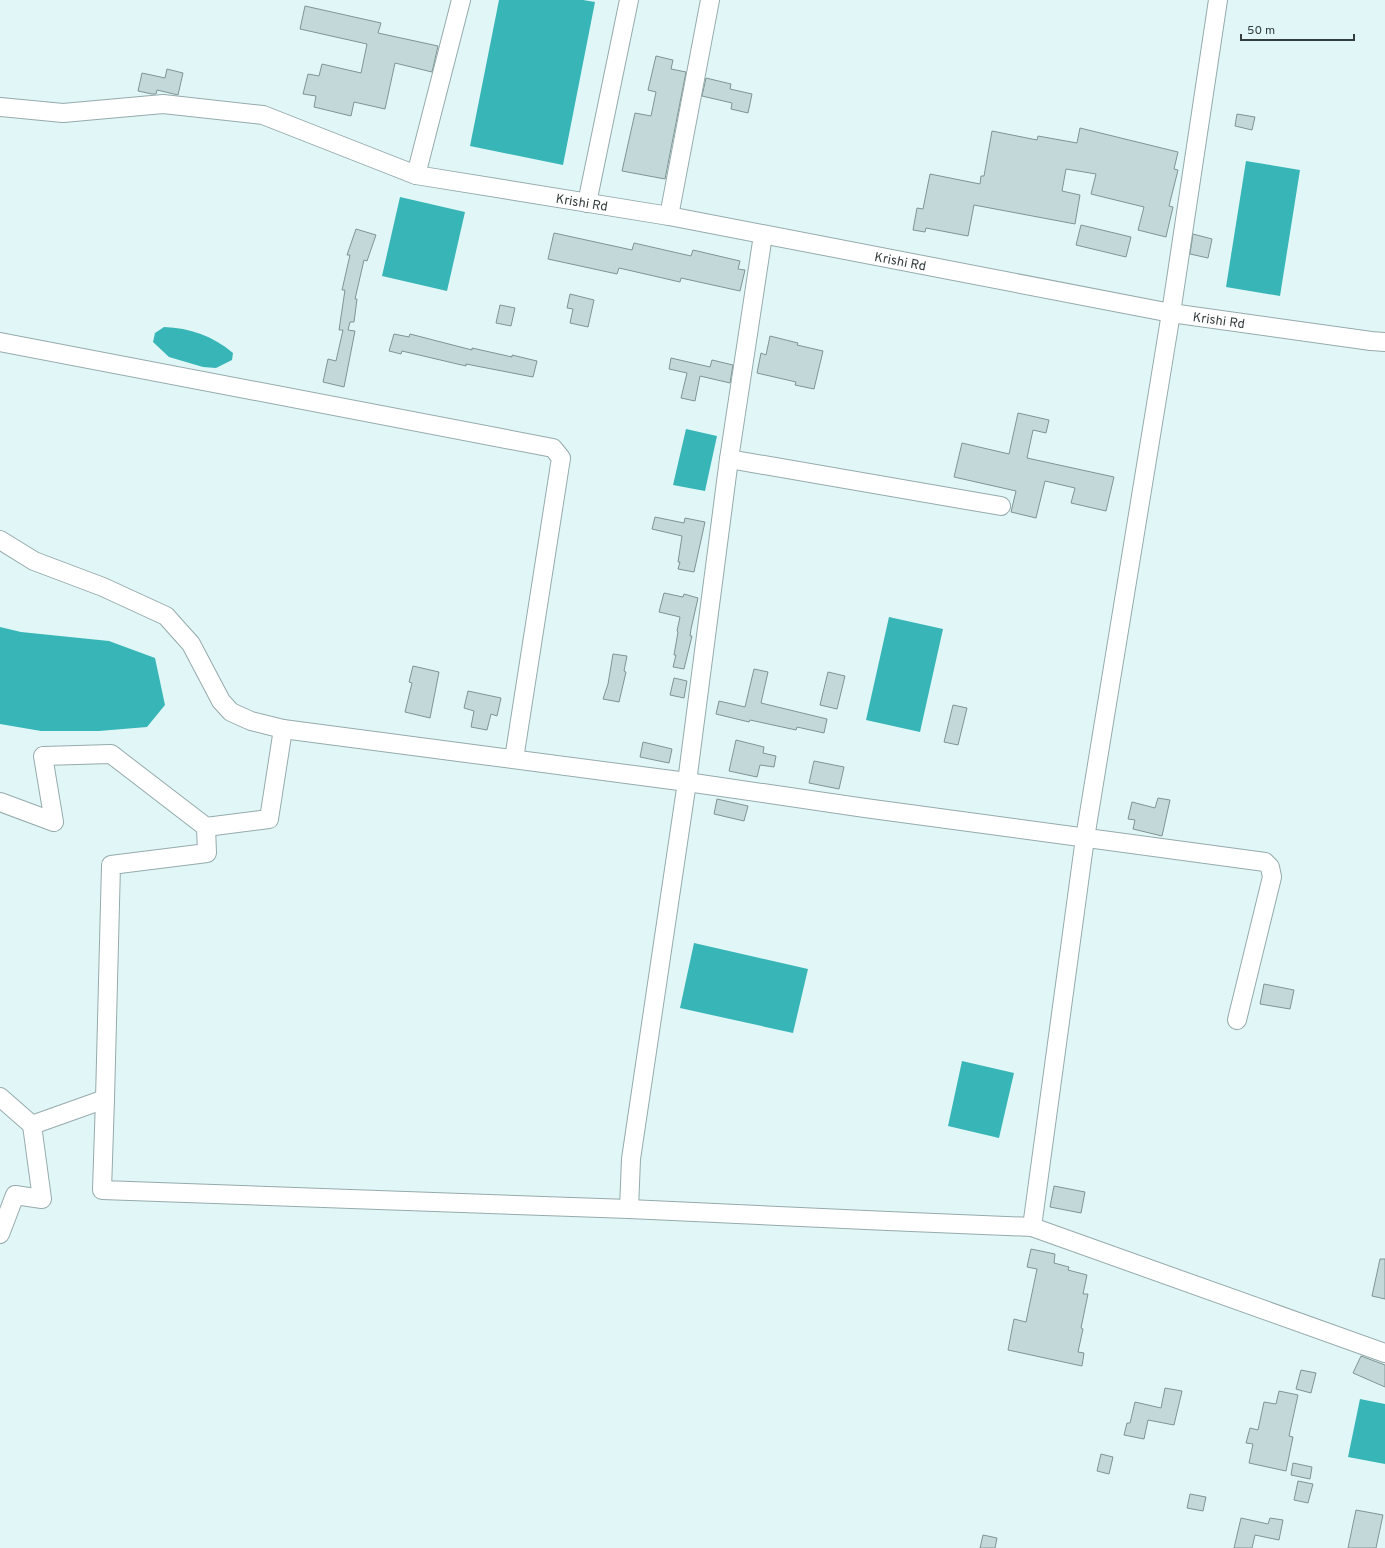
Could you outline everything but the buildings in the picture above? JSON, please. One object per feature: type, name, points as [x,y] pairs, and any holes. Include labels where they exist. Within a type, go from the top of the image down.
[{"type":"street","points":[[416,175],[461,0]]},
{"type":"street","points":[[587,203],[629,0]]},
{"type":"street","points":[[669,216],[710,0]]},
{"type":"street","points":[[1032,1227],[1085,838],[1171,314],[1218,0]]},
{"type":"street","name":"Krishi Rd","points":[[0,106],[63,113],[163,104],[263,115],[416,175],[669,216],[1171,314],[1385,342]]},
{"type":"street","points":[[629,1209],[631,1159],[687,782],[729,459],[763,235]]},
{"type":"street","points":[[0,342],[553,448],[560,458],[560,464],[514,759]]},
{"type":"street","points":[[729,459],[1001,506]]},
{"type":"street","points":[[0,540],[34,561],[103,587],[166,616],[192,644],[221,701],[231,712],[251,721],[283,729],[687,782],[865,808],[1265,862],[1270,867],[1272,877],[1237,1020]]},
{"type":"street","points":[[0,802],[54,822],[43,756],[111,754],[206,827],[270,819],[283,729]]},
{"type":"street","points":[[206,827],[207,853],[111,865],[102,1190],[629,1209],[888,1222],[1032,1227],[1385,1353]]},
{"type":"street","points":[[0,1097],[32,1125],[42,1199],[15,1195],[0,1234]]},
{"type":"street","points":[[32,1125],[105,1100]]},
{"type":"water","points":[[499,0],[583,0],[595,2],[563,165],[470,146]]},
{"type":"water","points":[[1246,161],[1300,170],[1280,296],[1226,287]]},
{"type":"water","points":[[400,197],[465,212],[447,291],[382,276]]},
{"type":"water","points":[[164,327],[183,329],[201,334],[217,342],[233,353],[232,360],[216,368],[203,367],[169,357],[153,342],[155,333]]},
{"type":"water","points":[[686,429],[717,436],[705,491],[673,485]]},
{"type":"water","points":[[889,617],[943,629],[920,732],[866,720]]},
{"type":"water","points":[[0,627],[21,632],[109,641],[155,658],[165,705],[147,727],[99,731],[41,731],[0,724]]},
{"type":"water","points":[[694,943],[808,969],[793,1033],[680,1008]]},
{"type":"water","points":[[962,1061],[1014,1073],[999,1138],[948,1126]]},
{"type":"water","points":[[1360,1399],[1385,1404],[1385,1464],[1348,1457]]}]
